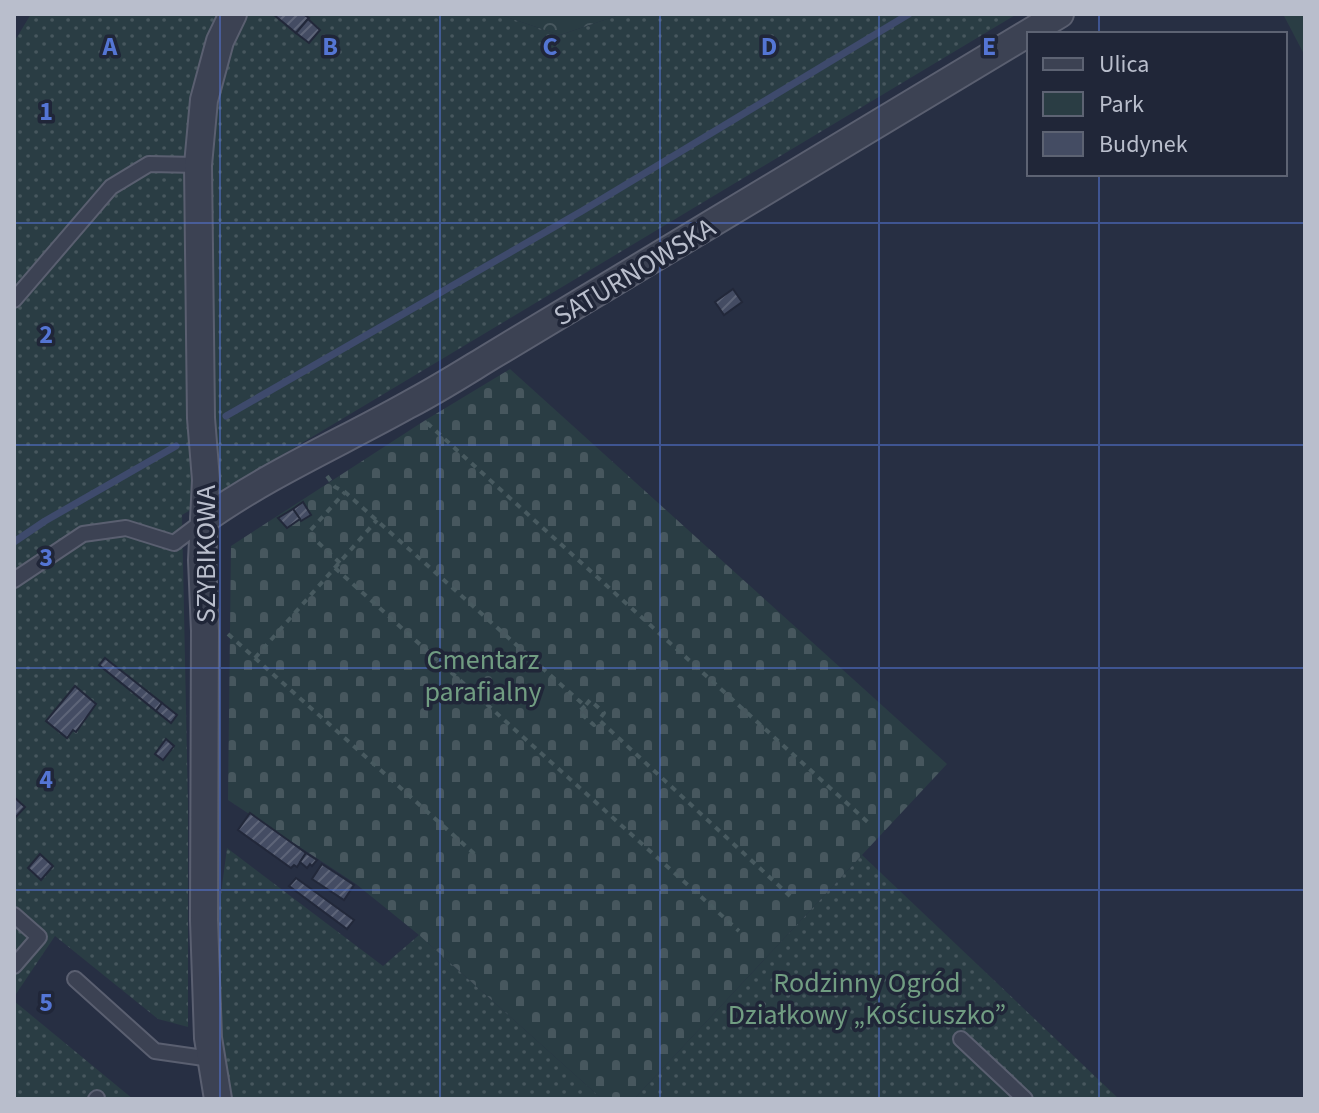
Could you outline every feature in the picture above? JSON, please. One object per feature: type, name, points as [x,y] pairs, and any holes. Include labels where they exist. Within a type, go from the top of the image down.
[{"type":"street","name":"SZYBIKOWA","points":[[218,1099],[208,1038],[204,920],[206,480],[201,418],[198,165],[204,100],[220,41],[233,14]]},
{"type":"street","name":"SATURNOWSKA","points":[[1030,32],[1060,14]]},
{"type":"street","name":"SATURNOWSKA","points":[[204,520],[301,461],[469,370],[1027,34]]},
{"type":"lane","points":[[14,300],[111,187],[149,164],[198,165]]},
{"type":"lane","points":[[14,580],[83,534],[126,528],[174,543],[204,520]]},
{"type":"lane","points":[[14,915],[39,937],[14,966]]},
{"type":"lane","points":[[75,979],[155,1051],[211,1059]]},
{"type":"lane","points":[[961,1039],[1025,1099]]},
{"type":"path","points":[[424,421],[871,825]]},
{"type":"path","points":[[340,563],[308,533],[345,492],[585,706]]},
{"type":"path","points":[[255,658],[377,520]]},
{"type":"path","points":[[335,568],[739,931]]},
{"type":"path","points":[[222,632],[227,633],[478,857]]},
{"type":"path","points":[[590,700],[604,713],[594,725],[579,712],[585,706],[590,700]]},
{"type":"path","points":[[599,720],[790,896]]},
{"type":"green space","points":[[31,14],[498,14],[560,35],[622,14],[1017,14],[182,515],[188,805],[188,1027],[158,1019],[55,936],[14,997],[14,42]]},
{"type":"green space","points":[[498,14],[622,14],[560,35]]},
{"type":"green space","points":[[1283,14],[1305,14],[1305,56]]},
{"type":"green space","name":"Cmentarz parafialny","points":[[510,369],[947,764],[634,1099],[602,1099],[419,935],[356,884],[228,800],[231,546]]},
{"type":"green space","points":[[227,848],[383,966],[419,935],[602,1099],[229,1099],[218,1037],[217,924]]},
{"type":"green space","name":"Rodzinny Ogród Działkowy „Kościuszko”","points":[[862,855],[1119,1099],[634,1099]]},
{"type":"green space","points":[[14,1001],[133,1099],[14,1099]]},
{"type":"building","points":[[273,14],[303,14],[309,18],[296,33]]},
{"type":"building","points":[[308,19],[320,30],[309,43],[296,33]]},
{"type":"building","points":[[733,289],[742,302],[724,315],[715,302]]},
{"type":"building","points":[[303,502],[311,515],[301,521],[293,509]]},
{"type":"building","points":[[293,509],[300,519],[287,528],[278,518]]},
{"type":"building","points":[[105,658],[162,703],[156,711],[99,665]]},
{"type":"building","points":[[75,686],[96,704],[76,732],[73,730],[67,738],[46,721]]},
{"type":"building","points":[[162,703],[177,715],[171,723],[156,711]]},
{"type":"building","points":[[166,739],[174,746],[163,760],[155,754]]},
{"type":"building","points":[[14,797],[25,807],[14,819]]},
{"type":"building","points":[[250,813],[306,853],[297,867],[294,865],[291,868],[238,830]]},
{"type":"building","points":[[306,853],[317,860],[307,868],[300,862]]},
{"type":"building","points":[[40,854],[53,866],[41,880],[28,868]]},
{"type":"building","points":[[322,864],[354,885],[344,900],[312,879]]},
{"type":"building","points":[[296,878],[354,920],[347,929],[289,886]]},
{"type":"waterway","points":[[226,416],[582,211],[909,14]]},
{"type":"waterway","points":[[14,542],[176,446]]}]
